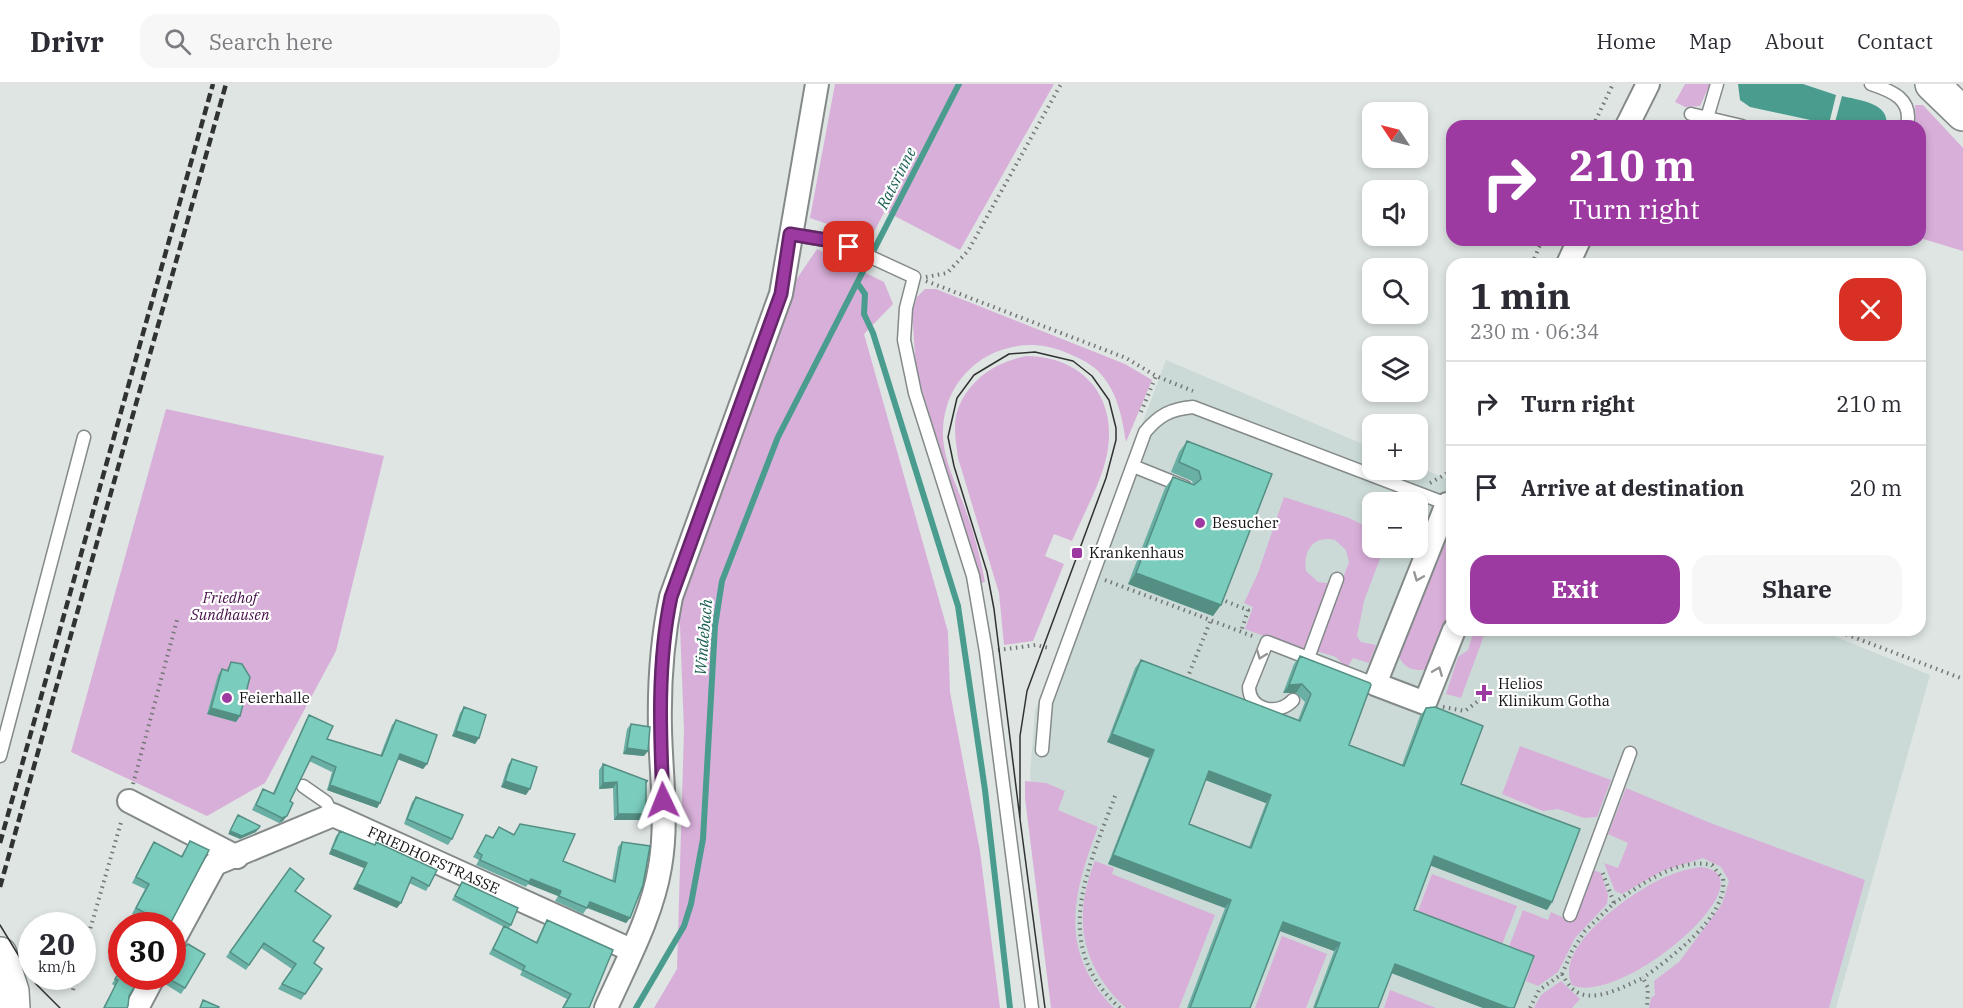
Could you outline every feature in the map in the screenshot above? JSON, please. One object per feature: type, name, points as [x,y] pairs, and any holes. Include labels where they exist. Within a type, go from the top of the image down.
[{"type":"street","points":[[606,1008],[655,892],[664,831],[660,728],[663,639],[671,597],[781,294],[817,84]]},
{"type":"street","points":[[1631,120],[1648,84]]},
{"type":"street","points":[[1932,84],[1963,114]]},
{"type":"street","points":[[1446,515],[1375,684],[1425,704],[1452,636]]},
{"type":"street","points":[[129,801],[237,857]]},
{"type":"street","points":[[186,917],[215,864],[237,857],[333,815]]},
{"type":"street","name":"FRIEDHOFSTRASSE","points":[[333,815],[631,950]]},
{"type":"street","points":[[0,954],[12,992],[13,1008]]},
{"type":"street","points":[[137,1008],[147,990]]},
{"type":"lane","points":[[1707,118],[1717,84]]},
{"type":"lane","points":[[1871,84],[1895,92],[1904,102],[1908,120]]},
{"type":"lane","points":[[1691,114],[1716,120]]},
{"type":"lane","points":[[790,234],[838,242],[914,277],[906,308],[904,340],[915,393],[973,576],[986,652],[1032,1008]]},
{"type":"lane","points":[[1041,750],[1046,702],[1146,432],[1155,420],[1172,409],[1193,407],[1446,503]]},
{"type":"lane","points":[[0,756],[84,437]]},
{"type":"lane","points":[[1133,466],[1186,487]]},
{"type":"lane","points":[[1308,658],[1337,579]]},
{"type":"lane","points":[[1293,700],[1284,708],[1271,710],[1257,705],[1249,694],[1249,687],[1267,642],[1375,684]]},
{"type":"lane","points":[[1570,915],[1630,753]]},
{"type":"lane","points":[[303,786],[326,802],[333,815]]},
{"type":"path","points":[[914,277],[935,277],[947,273],[968,251],[1061,84]]},
{"type":"path","points":[[1596,120],[1613,84]]},
{"type":"path","points":[[914,277],[1126,358],[1156,376],[1195,392]]},
{"type":"path","points":[[1419,480],[1428,483],[1446,474]]},
{"type":"path","points":[[1092,575],[1267,642]]},
{"type":"path","points":[[1212,596],[1248,610],[1241,632]]},
{"type":"path","points":[[1187,679],[1210,622]]},
{"type":"path","points":[[1851,636],[1963,679]]},
{"type":"path","points":[[986,652],[1036,645],[1048,649],[1053,638]]},
{"type":"path","points":[[1425,704],[1465,711],[1486,695]]},
{"type":"path","points":[[1115,796],[1083,881],[1078,916],[1082,945],[1092,974],[1120,1008]]},
{"type":"path","points":[[1592,855],[1606,878],[1614,903]]},
{"type":"path","points":[[1530,1008],[1539,990],[1562,974],[1572,951],[1585,931],[1614,903],[1656,877],[1696,863],[1712,865],[1723,879],[1722,898],[1698,931],[1682,949],[1643,978],[1622,988],[1598,995],[1586,995],[1573,989],[1562,974]]},
{"type":"path","points":[[1643,978],[1648,988],[1647,1008]]},
{"type":"shaded area","points":[[1738,84],[1803,84],[1836,95],[1830,120],[1810,120],[1750,107],[1740,100]]},
{"type":"shaded area","points":[[1842,96],[1878,107],[1886,118],[1886,120],[1836,120]]},
{"type":"shaded area","name":"Helios Klinikum Gotha","points":[[1166,360],[1362,444],[1362,480],[1428,480],[1428,471],[1446,479],[1446,636],[1834,636],[1930,675],[1836,1008],[1057,1008],[1030,775],[1035,711]]},
{"type":"green space","points":[[835,84],[1054,84],[960,250],[885,211],[870,239],[810,218]]},
{"type":"green space","points":[[1685,84],[1710,84],[1700,106],[1685,107],[1675,102]]},
{"type":"green space","points":[[1915,105],[1923,105],[1963,148],[1963,251],[1926,240],[1926,120],[1916,120]]},
{"type":"green space","points":[[817,249],[884,282],[893,304],[864,334],[948,632],[950,692],[980,851],[1000,1008],[654,1008],[677,969],[684,730],[679,600],[794,283]]},
{"type":"green space","points":[[925,289],[936,289],[1125,364],[1152,380],[1126,442],[1120,413],[1110,386],[1095,368],[1083,360],[1045,346],[1023,345],[1002,350],[983,359],[966,373],[954,390],[946,411],[943,434],[947,460],[970,523],[981,562],[985,582],[978,584],[916,369],[912,311],[917,297]]},
{"type":"green space","points":[[1027,356],[1047,358],[1065,364],[1092,384],[1102,399],[1109,434],[1107,454],[1101,475],[1072,541],[1054,534],[1045,556],[1064,564],[1033,641],[1004,645],[999,593],[958,458],[955,423],[957,412],[968,390],[984,374],[1005,362]]},
{"type":"green space","name":"Friedhof Sundhausen","points":[[166,409],[384,456],[336,651],[265,783],[207,816],[71,752]]},
{"type":"green space","points":[[1284,497],[1362,524],[1362,558],[1380,558],[1364,601],[1357,636],[1361,642],[1376,645],[1369,663],[1353,658],[1347,668],[1336,657],[1316,651],[1349,562],[1346,550],[1335,540],[1315,542],[1306,557],[1306,571],[1318,582],[1327,583],[1329,590],[1305,651],[1245,629],[1253,607],[1244,603],[1258,573]]},
{"type":"green space","points":[[1445,533],[1446,634],[1435,660],[1423,670],[1414,669],[1404,664],[1398,653]]},
{"type":"green space","points":[[1472,636],[1484,636],[1461,698],[1446,694],[1458,657],[1468,650]]},
{"type":"green space","points":[[1520,746],[1611,780],[1597,817],[1584,818],[1558,809],[1543,811],[1502,794]]},
{"type":"green space","points":[[1025,781],[1046,783],[1065,791],[1058,810],[1098,827],[1082,875],[1075,921],[1077,943],[1084,965],[1096,986],[1114,1008],[1051,1008],[1025,798]]},
{"type":"green space","points":[[1626,788],[1713,824],[1865,880],[1829,1008],[1649,1008],[1651,998],[1655,995],[1654,981],[1679,962],[1722,904],[1729,881],[1721,867],[1703,858],[1662,871],[1622,894],[1615,891],[1604,863],[1618,868],[1628,843],[1608,834]]},
{"type":"green space","points":[[1095,861],[1114,868],[1112,874],[1215,915],[1179,1008],[1126,1008],[1099,975],[1090,958],[1083,921],[1088,882]]},
{"type":"green space","points":[[1701,867],[1719,876],[1719,892],[1706,914],[1683,938],[1654,960],[1623,978],[1595,987],[1572,985],[1569,970],[1574,954],[1584,938],[1598,923],[1648,886],[1675,873]]},
{"type":"green space","points":[[1593,870],[1601,873],[1608,895],[1607,904],[1575,938],[1558,972],[1538,986],[1526,981],[1534,959],[1508,949],[1523,910],[1548,920],[1551,912],[1573,922]]},
{"type":"green space","points":[[1432,874],[1517,906],[1501,947],[1417,914]]},
{"type":"green space","points":[[1282,936],[1327,954],[1306,1008],[1255,1008]]},
{"type":"green space","points":[[1561,981],[1580,999],[1572,1008],[1534,1008],[1541,995]]},
{"type":"green space","points":[[1390,990],[1436,1008],[1384,1008]]},
{"type":"building","name":"Besucher","points":[[1187,441],[1272,474],[1221,605],[1136,573],[1173,477],[1194,485],[1201,479],[1199,471],[1179,462]]},
{"type":"building","points":[[1300,656],[1370,683],[1349,745],[1404,766],[1426,708],[1435,707],[1483,726],[1461,784],[1580,829],[1552,902],[1434,856],[1414,910],[1534,956],[1514,1008],[1395,964],[1378,1008],[1315,1008],[1340,943],[1283,922],[1250,1008],[1190,1008],[1231,900],[1113,855],[1154,750],[1112,734],[1141,660],[1300,721],[1311,694],[1302,684],[1289,685]],"holes":[[[1209,771],[1271,795],[1251,848],[1189,824]]]},
{"type":"building","name":"Feierhalle","points":[[231,662],[242,664],[250,677],[240,716],[211,708],[222,669],[228,671]]},
{"type":"building","points":[[464,707],[486,715],[479,738],[456,731]]},
{"type":"building","points":[[309,715],[333,726],[327,739],[382,756],[396,720],[437,735],[427,764],[400,754],[380,803],[330,785],[336,767],[312,756],[290,801],[293,803],[287,816],[282,818],[256,805],[263,789],[274,794]]},
{"type":"building","points":[[631,724],[650,727],[648,751],[627,748]]},
{"type":"building","points":[[512,759],[537,767],[530,789],[505,781]]},
{"type":"building","points":[[603,764],[648,781],[646,781],[646,814],[618,814],[617,782],[603,783]]},
{"type":"building","points":[[416,797],[463,815],[452,839],[407,819]]},
{"type":"building","points":[[238,815],[260,826],[242,836],[230,831]]},
{"type":"building","points":[[520,824],[575,834],[563,861],[615,882],[622,842],[650,846],[643,885],[630,918],[590,902],[587,908],[559,896],[561,891],[531,879],[529,882],[480,860],[482,855],[477,852],[486,835],[493,838],[499,827],[514,835]]},
{"type":"building","points":[[340,831],[375,845],[376,842],[437,870],[429,886],[412,877],[401,903],[357,884],[367,863],[332,849]]},
{"type":"building","points":[[190,841],[209,850],[176,912],[144,912],[136,908],[149,884],[136,877],[154,842],[182,857]]},
{"type":"building","points":[[290,868],[304,879],[295,891],[331,916],[313,941],[324,948],[314,963],[322,969],[305,994],[282,984],[296,964],[264,943],[249,965],[230,952]]},
{"type":"building","points":[[462,882],[518,908],[511,925],[455,896]]},
{"type":"building","points":[[547,920],[613,950],[589,1008],[563,1008],[571,994],[523,970],[525,966],[493,949],[504,926],[537,943]]},
{"type":"building","points":[[188,944],[205,954],[186,986],[186,946]]},
{"type":"building","points":[[113,990],[133,990],[127,1008],[104,1008]]},
{"type":"building","points":[[203,1000],[219,1007],[200,1008]]},
{"type":"waterway","name":"Windebach","points":[[636,1008],[684,926],[691,904],[703,839],[715,626],[722,581],[778,437],[959,84]]},
{"type":"waterway","points":[[858,284],[865,294],[864,314],[873,333],[958,606],[985,790],[1010,1008]]},
{"type":"tram line","points":[[1020,819],[1020,736],[1027,691],[1106,478],[1116,440],[1116,428],[1109,400],[1092,376],[1073,361],[1035,352],[1009,354],[974,375],[957,398],[948,437],[954,466],[987,572],[994,609],[1020,819],[1045,1008]]},
{"type":"tram line","points":[[0,925],[36,984],[60,1008]]},
{"type":"railway","points":[[0,843],[213,84]]},
{"type":"railway","points":[[0,887],[226,84]]},
{"type":"place","name":"Besucher","points":[[1200,523]]},
{"type":"place","name":"Krankenhaus","points":[[1077,553]]},
{"type":"place","name":"Helios Klinikum Gotha","points":[[1484,693]]},
{"type":"place","name":"Feierhalle","points":[[227,698]]},
{"type":"route","points":[[663,800],[660,728],[663,639],[671,597],[781,294],[790,234],[838,242],[849,247]]},
{"type":"water label","name":"Ratsrinne","points":[[896,178]]}]
